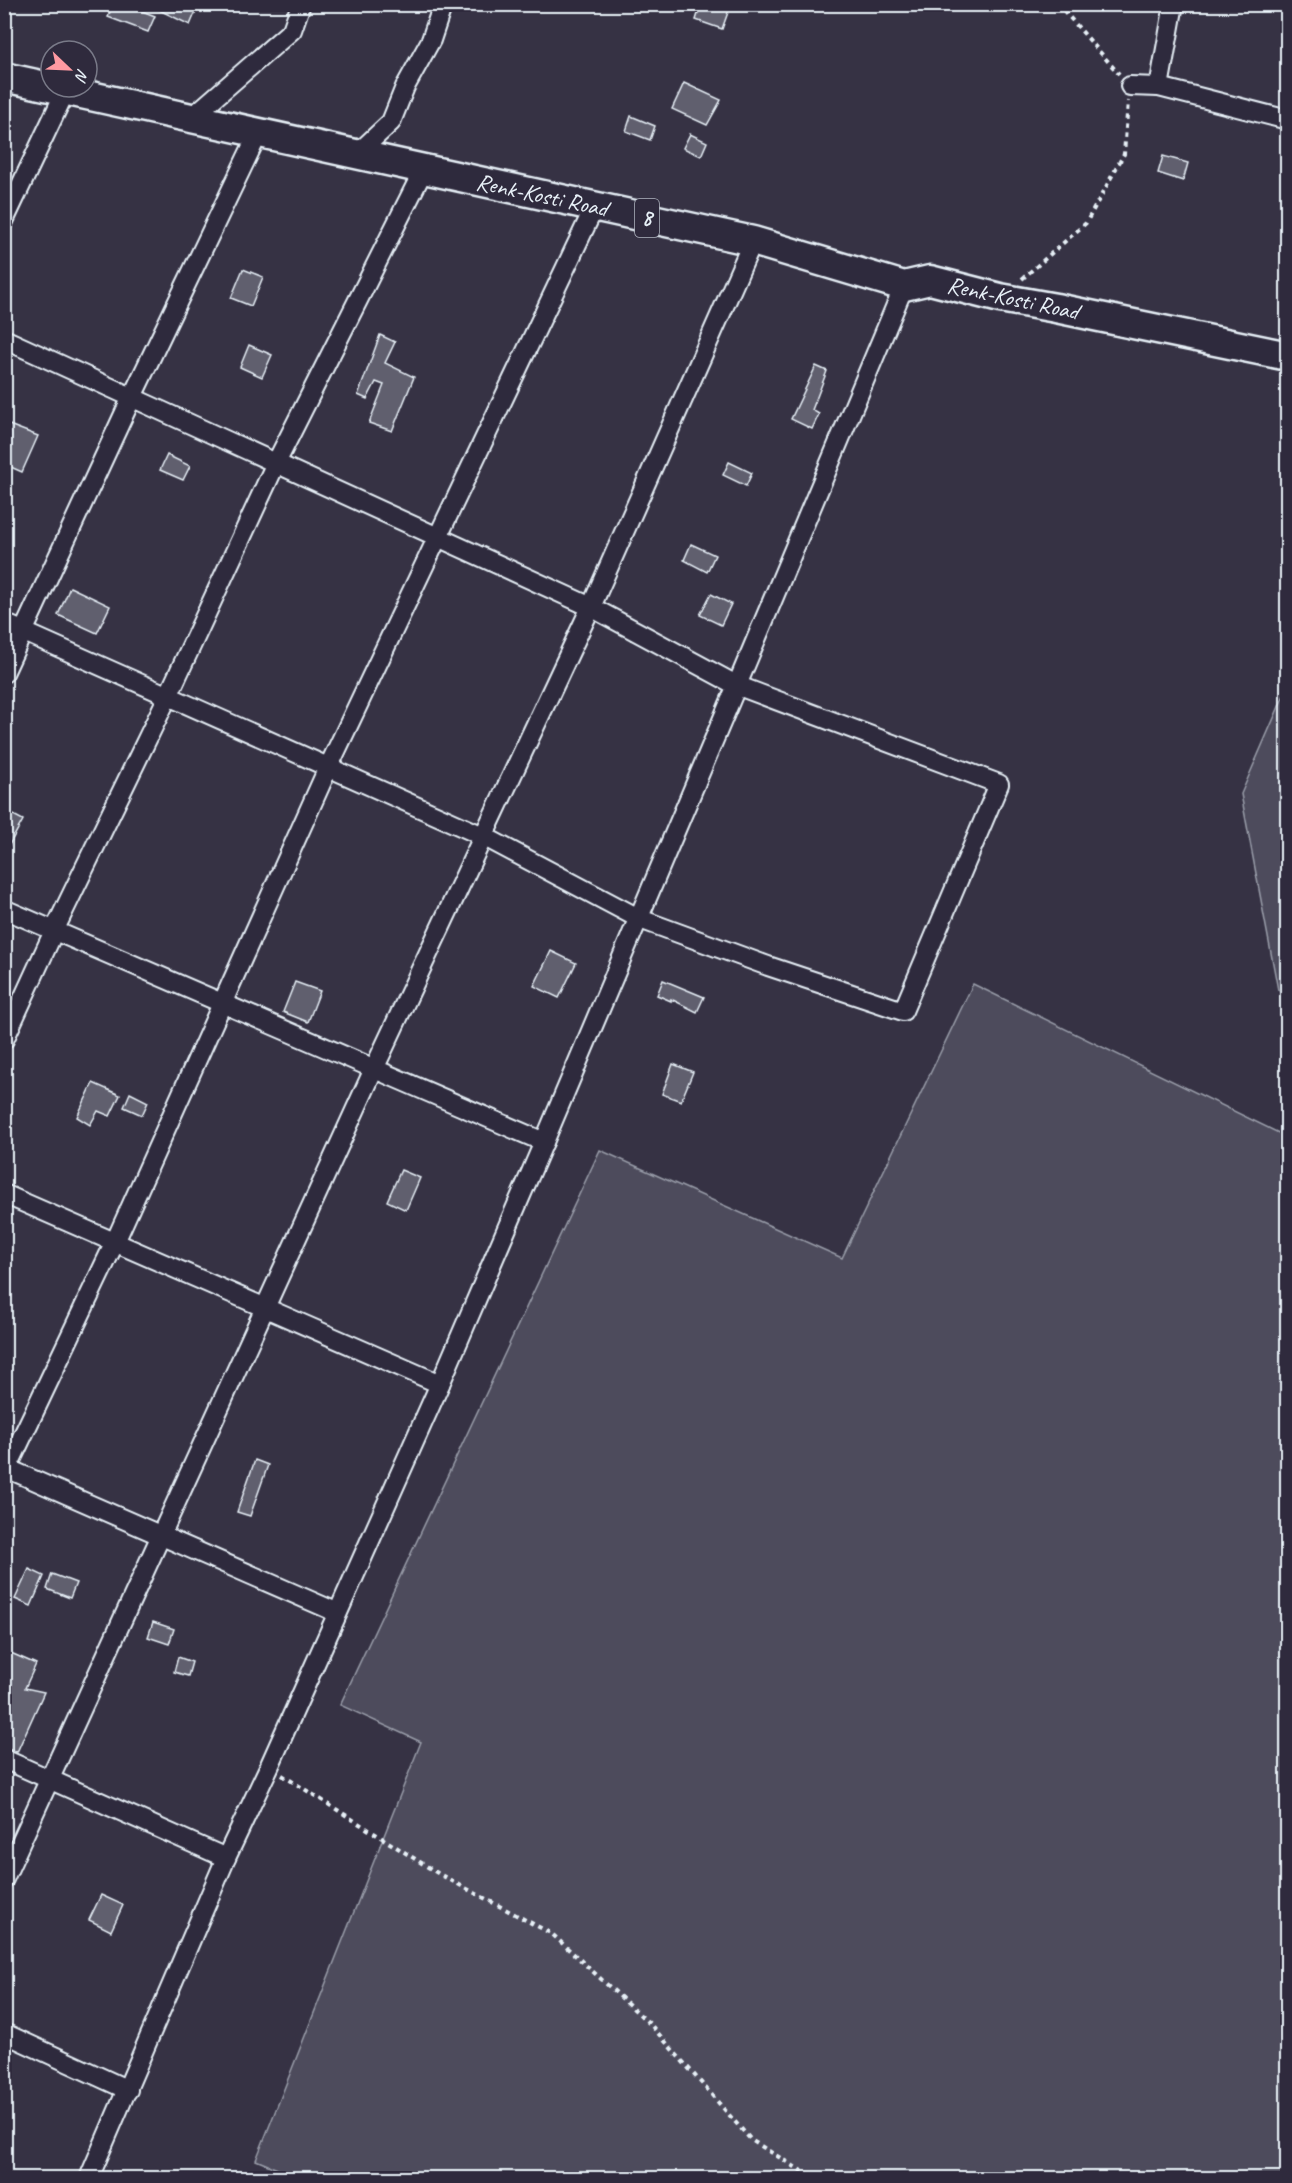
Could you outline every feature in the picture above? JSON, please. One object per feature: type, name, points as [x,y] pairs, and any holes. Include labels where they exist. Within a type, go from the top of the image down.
[{"type":"main road","name":"Renk-Kosti Road","points":[[4,77],[39,84]]},
{"type":"main road","name":"Renk-Kosti Road","points":[[99,97],[753,241],[904,286],[930,280],[1000,298],[1287,356]]},
{"type":"street","points":[[191,118],[292,30],[301,4]]},
{"type":"street","points":[[357,154],[391,122],[405,87],[431,40],[444,4]]},
{"type":"street","points":[[1159,87],[1174,4]]},
{"type":"street","points":[[1130,86],[1159,87],[1287,120]]},
{"type":"street","points":[[4,221],[62,99]]},
{"type":"street","points":[[4,674],[132,397],[259,132]]},
{"type":"street","points":[[4,1040],[276,463],[424,169]]},
{"type":"street","points":[[336,1612],[6,1470],[115,1242],[328,768],[595,206]]},
{"type":"street","points":[[4,1879],[374,1069],[591,607],[753,241]]},
{"type":"street","points":[[90,2178],[226,1858],[440,1384],[640,919],[904,286]]},
{"type":"street","points":[[4,339],[591,607],[736,685],[999,784],[903,1011],[768,966],[640,919],[483,836],[4,623]]},
{"type":"street","points":[[4,909],[544,1142]]},
{"type":"street","points":[[4,1194],[440,1384]]},
{"type":"street","points":[[4,1759],[226,1858]]},
{"type":"street","points":[[4,2033],[128,2090]]},
{"type":"path","points":[[1000,298],[1086,223],[1124,154],[1130,86],[1058,4]]},
{"type":"path","points":[[269,1767],[439,1874],[552,1934],[650,2024],[751,2140],[813,2178]]},
{"type":"shaded area","points":[[1287,688],[1287,995],[1278,990],[1241,794]]},
{"type":"shaded area","points":[[973,984],[1287,1137],[1287,2178],[299,2178],[256,2160],[421,1742],[340,1705],[600,1150],[842,1258]]},
{"type":"building","points":[[113,4],[124,4],[155,16],[148,32],[108,17]]},
{"type":"building","points":[[147,4],[199,4],[190,25]]},
{"type":"building","points":[[701,4],[731,4],[722,29],[696,20]]},
{"type":"building","points":[[684,83],[721,100],[707,125],[672,109]]},
{"type":"building","points":[[631,116],[655,126],[650,140],[626,131]]},
{"type":"building","points":[[690,134],[707,142],[701,156],[683,148]]},
{"type":"building","points":[[1163,156],[1188,163],[1183,181],[1158,173]]},
{"type":"building","points":[[243,269],[263,277],[251,306],[231,298]]},
{"type":"building","points":[[380,335],[395,342],[385,363],[414,377],[392,431],[369,423],[384,385],[376,382],[367,399],[358,395]]},
{"type":"building","points":[[249,345],[272,355],[262,377],[240,367]]},
{"type":"building","points":[[816,366],[827,371],[812,410],[819,414],[812,429],[791,419]]},
{"type":"building","points":[[4,423],[38,436],[22,472],[4,464]]},
{"type":"building","points":[[167,455],[190,466],[183,480],[160,470]]},
{"type":"building","points":[[729,462],[752,473],[746,486],[723,475]]},
{"type":"building","points":[[691,544],[715,555],[707,572],[684,560]]},
{"type":"building","points":[[70,587],[110,606],[97,633],[58,615]]},
{"type":"building","points":[[711,594],[731,604],[721,625],[700,615]]},
{"type":"building","points":[[4,810],[23,820],[4,854]]},
{"type":"building","points":[[551,951],[576,963],[559,998],[534,986]]},
{"type":"building","points":[[663,980],[704,997],[697,1012],[657,995]]},
{"type":"building","points":[[295,982],[320,991],[308,1022],[283,1012]]},
{"type":"building","points":[[673,1064],[693,1072],[681,1101],[662,1094]]},
{"type":"building","points":[[93,1083],[120,1095],[110,1116],[98,1111],[90,1125],[77,1117]]},
{"type":"building","points":[[130,1093],[148,1102],[142,1115],[124,1107]]},
{"type":"building","points":[[401,1170],[420,1178],[406,1210],[387,1201]]},
{"type":"building","points":[[255,1460],[268,1465],[250,1516],[237,1512]]},
{"type":"building","points":[[29,1569],[44,1576],[31,1606],[15,1599]]},
{"type":"building","points":[[52,1574],[76,1583],[70,1598],[47,1589]]},
{"type":"building","points":[[153,1622],[174,1629],[169,1644],[148,1637]]},
{"type":"building","points":[[4,1650],[36,1664],[25,1688],[44,1692],[17,1752],[4,1746]]},
{"type":"building","points":[[178,1657],[192,1662],[188,1676],[174,1672]]},
{"type":"building","points":[[101,1895],[123,1905],[111,1931],[89,1920]]}]
